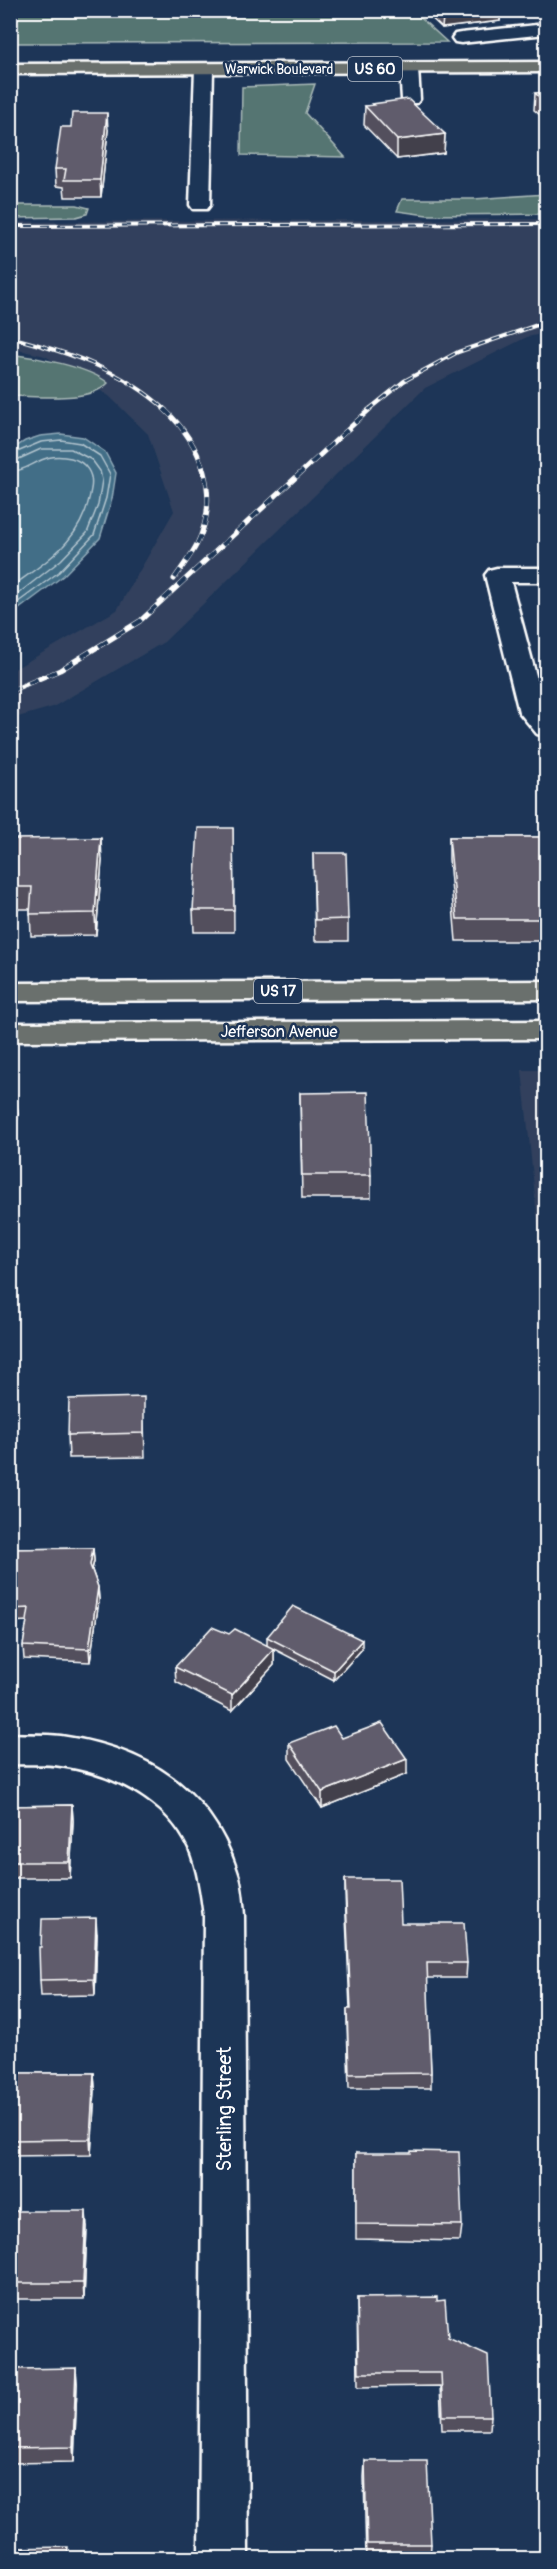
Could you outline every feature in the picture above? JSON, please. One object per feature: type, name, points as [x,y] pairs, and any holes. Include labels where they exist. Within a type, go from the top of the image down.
[{"type":"main road","name":"Warwick Boulevard","points":[[10,69],[546,53]]},
{"type":"main road","name":"Warwick Boulevard","points":[[10,54],[409,69],[546,67]]},
{"type":"main road","name":"US 17","points":[[10,992],[546,990]]},
{"type":"main road","name":"Jefferson Avenue","points":[[10,1032],[546,1030]]},
{"type":"street","points":[[532,10],[546,23]]},
{"type":"street","points":[[461,38],[546,29]]},
{"type":"street","points":[[200,205],[204,62]]},
{"type":"street","points":[[409,69],[411,99]]},
{"type":"street","points":[[546,575],[497,575],[532,712],[546,728]]},
{"type":"street","name":"Sterling Street","points":[[10,1749],[60,1751],[93,1757],[156,1784],[177,1800],[200,1829],[217,1870],[224,1916],[224,2559]]},
{"type":"shaded area","points":[[546,219],[546,333],[527,337],[425,388],[164,642],[53,707],[11,719],[11,671],[117,610],[174,511],[148,434],[109,396],[45,356],[11,348],[10,222]]},
{"type":"shaded area","points":[[522,1070],[546,1070],[546,1304]]},
{"type":"green space","points":[[10,11],[413,11],[447,42],[11,43]]},
{"type":"green space","points":[[315,84],[305,113],[345,157],[241,155],[242,87]]},
{"type":"green space","points":[[546,194],[546,214],[427,215],[397,211],[402,199],[474,199]]},
{"type":"green space","points":[[10,205],[77,205],[89,208],[87,214],[76,217],[11,218]]},
{"type":"green space","points":[[10,354],[47,360],[76,368],[100,377],[108,383],[100,389],[76,396],[11,396]]},
{"type":"water","points":[[61,434],[83,437],[105,452],[116,473],[112,499],[100,538],[63,576],[11,615],[11,450],[25,441],[40,436]]},
{"type":"building","points":[[435,10],[500,10],[500,11],[443,17]]},
{"type":"building","points":[[546,92],[546,103],[535,93]]},
{"type":"building","points":[[408,99],[445,134],[397,140],[365,106]]},
{"type":"building","points":[[72,113],[107,113],[100,180],[64,180],[66,169],[55,169],[61,127],[71,127]]},
{"type":"building","points":[[198,828],[233,828],[234,910],[193,910]]},
{"type":"building","points":[[449,837],[546,837],[546,919],[457,919]]},
{"type":"building","points":[[101,838],[95,913],[30,914],[32,887],[10,887],[10,839]]},
{"type":"building","points":[[313,853],[346,853],[348,919],[315,920]]},
{"type":"building","points":[[368,1092],[371,1175],[302,1175],[300,1093]]},
{"type":"building","points":[[10,1094],[16,1094],[10,1153]]},
{"type":"building","points":[[144,1397],[144,1433],[68,1435],[69,1399]]},
{"type":"building","points":[[93,1548],[90,1565],[98,1587],[89,1649],[23,1646],[29,1608],[10,1609],[10,1549]]},
{"type":"building","points":[[293,1606],[362,1640],[334,1671],[267,1637]]},
{"type":"building","points":[[212,1627],[229,1634],[235,1629],[274,1649],[232,1695],[175,1667]]},
{"type":"building","points":[[382,1723],[407,1759],[322,1792],[289,1743],[334,1726],[342,1738]]},
{"type":"building","points":[[72,1805],[69,1862],[10,1862],[10,1806]]},
{"type":"building","points":[[345,1879],[399,1879],[401,1923],[464,1923],[467,1963],[427,1963],[431,2073],[349,2074],[347,2009],[351,2009]]},
{"type":"building","points":[[96,1918],[94,1979],[40,1980],[39,1947],[41,1947],[42,1919]]},
{"type":"building","points":[[10,2073],[94,2073],[90,2139],[10,2140]]},
{"type":"building","points":[[411,2151],[459,2152],[462,2225],[356,2224],[356,2153],[411,2153]]},
{"type":"building","points":[[10,2211],[86,2211],[83,2283],[10,2283]]},
{"type":"building","points":[[437,2297],[437,2301],[445,2300],[448,2338],[488,2356],[491,2416],[443,2416],[441,2373],[359,2373],[357,2298]]},
{"type":"building","points":[[76,2368],[73,2447],[10,2448],[15,2369]]},
{"type":"building","points":[[365,2461],[427,2461],[431,2544],[367,2544]]},
{"type":"building","points":[[68,2547],[67,2559],[10,2559],[10,2548]]},
{"type":"railway","points":[[10,226],[546,224]]},
{"type":"railway","points":[[368,410],[404,381],[458,352],[546,322]]},
{"type":"railway","points":[[10,337],[73,356],[112,373],[131,383],[166,410]]},
{"type":"railway","points":[[164,409],[189,438],[204,471],[207,489],[204,526],[195,548],[174,579]]},
{"type":"railway","points":[[10,691],[60,670],[140,621],[370,409]]}]
